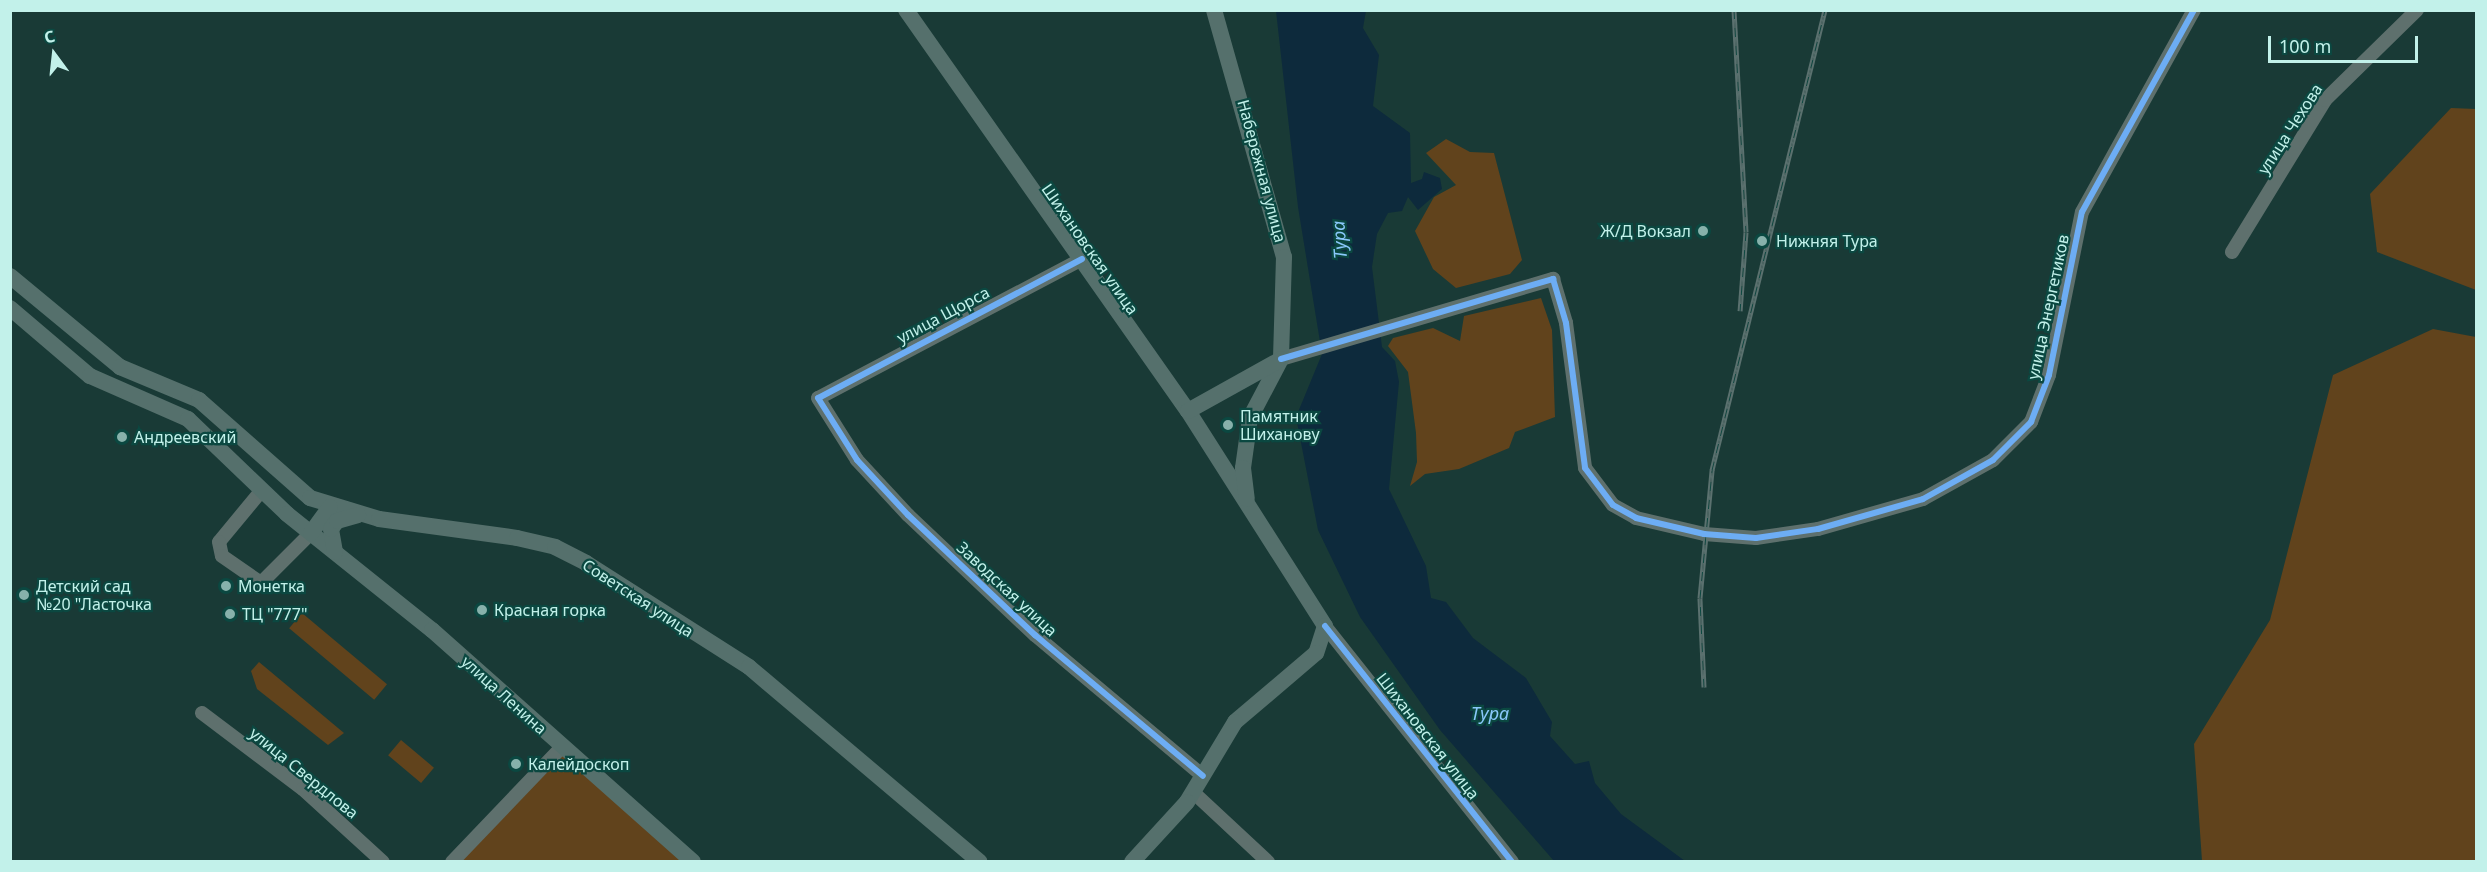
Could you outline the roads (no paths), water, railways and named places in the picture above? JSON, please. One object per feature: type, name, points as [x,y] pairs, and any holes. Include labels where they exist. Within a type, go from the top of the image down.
[{"type":"main road","name":"Шихановская улица","points":[[906,10],[1188,411],[1325,626]]},
{"type":"main road","name":"Набережная улица","points":[[1214,10],[1284,257],[1281,359],[1250,418],[1243,468],[1248,506]]},
{"type":"main road","name":"Советская улица","points":[[10,276],[104,354],[129,370],[198,399],[309,498],[330,507],[362,515],[517,538],[555,547],[586,563],[749,667],[980,861]]},
{"type":"main road","points":[[10,308],[87,374],[186,419],[195,411],[198,399]]},
{"type":"main road","points":[[87,374],[98,369],[104,354]]},
{"type":"main road","points":[[1188,411],[1281,359]]},
{"type":"main road","points":[[116,388],[129,370]]},
{"type":"main road","name":"улица Ленина","points":[[186,419],[262,490],[432,630],[561,748],[693,861]]},
{"type":"main road","points":[[262,490],[278,472]]},
{"type":"main road","points":[[311,532],[330,507]]},
{"type":"main road","points":[[335,552],[331,529],[337,521],[362,515]]},
{"type":"main road","points":[[1132,861],[1193,792],[1245,712],[1316,653],[1325,626]]},
{"type":"street","name":"улица Энергетиков","points":[[1281,359],[1298,351],[1553,279],[1590,481],[1613,505],[1636,518],[1704,534],[1788,535],[1882,514],[1957,482],[2015,441],[2040,405],[2049,375],[2082,212],[2194,10]]},
{"type":"street","name":"улица Чехова","points":[[2232,252],[2325,100],[2417,10]]},
{"type":"street","name":"улица Щорса","points":[[818,398],[1082,259]]},
{"type":"street","name":"Заводская улица","points":[[818,398],[857,460],[908,515],[1035,635],[1203,776]]},
{"type":"street","points":[[262,490],[219,542],[222,556],[261,583],[311,532]]},
{"type":"street","name":"Шихановская улица","points":[[1325,626],[1512,861]]},
{"type":"street","name":"улица Свердлова","points":[[202,713],[303,789],[383,861]]},
{"type":"street","points":[[452,861],[561,748]]},
{"type":"street","points":[[1193,792],[1268,861]]},
{"type":"water","name":"Тура","points":[[1276,11],[1366,11],[1363,28],[1379,55],[1373,106],[1410,133],[1411,183],[1422,179],[1424,172],[1440,178],[1442,189],[1418,210],[1408,197],[1402,211],[1388,213],[1377,234],[1372,267],[1382,347],[1395,361],[1399,382],[1389,489],[1426,566],[1431,598],[1446,602],[1473,638],[1526,678],[1552,722],[1550,736],[1575,764],[1589,761],[1595,783],[1621,814],[1685,861],[1554,861],[1440,730],[1360,617],[1318,530],[1296,417],[1322,354],[1298,207]]},
{"type":"railway","points":[[1734,10],[1746,232],[1740,311]]},
{"type":"railway","points":[[1704,687],[1700,598],[1712,470],[1825,10]]},
{"type":"place","name":"Ж/Д Вокзал","points":[[1703,231]]},
{"type":"place","name":"Нижняя Тура","points":[[1762,241]]},
{"type":"place","name":"Памятник Шиханову","points":[[1228,425]]},
{"type":"place","name":"Андреевский","points":[[122,437]]},
{"type":"place","name":"Монетка","points":[[226,586]]},
{"type":"place","name":"Детский сад №20 \"Ласточка","points":[[24,595]]},
{"type":"place","name":"Красная горка","points":[[482,610]]},
{"type":"place","name":"ТЦ \"777\"","points":[[230,614]]},
{"type":"place","name":"Калейдоскоп","points":[[516,764]]}]
